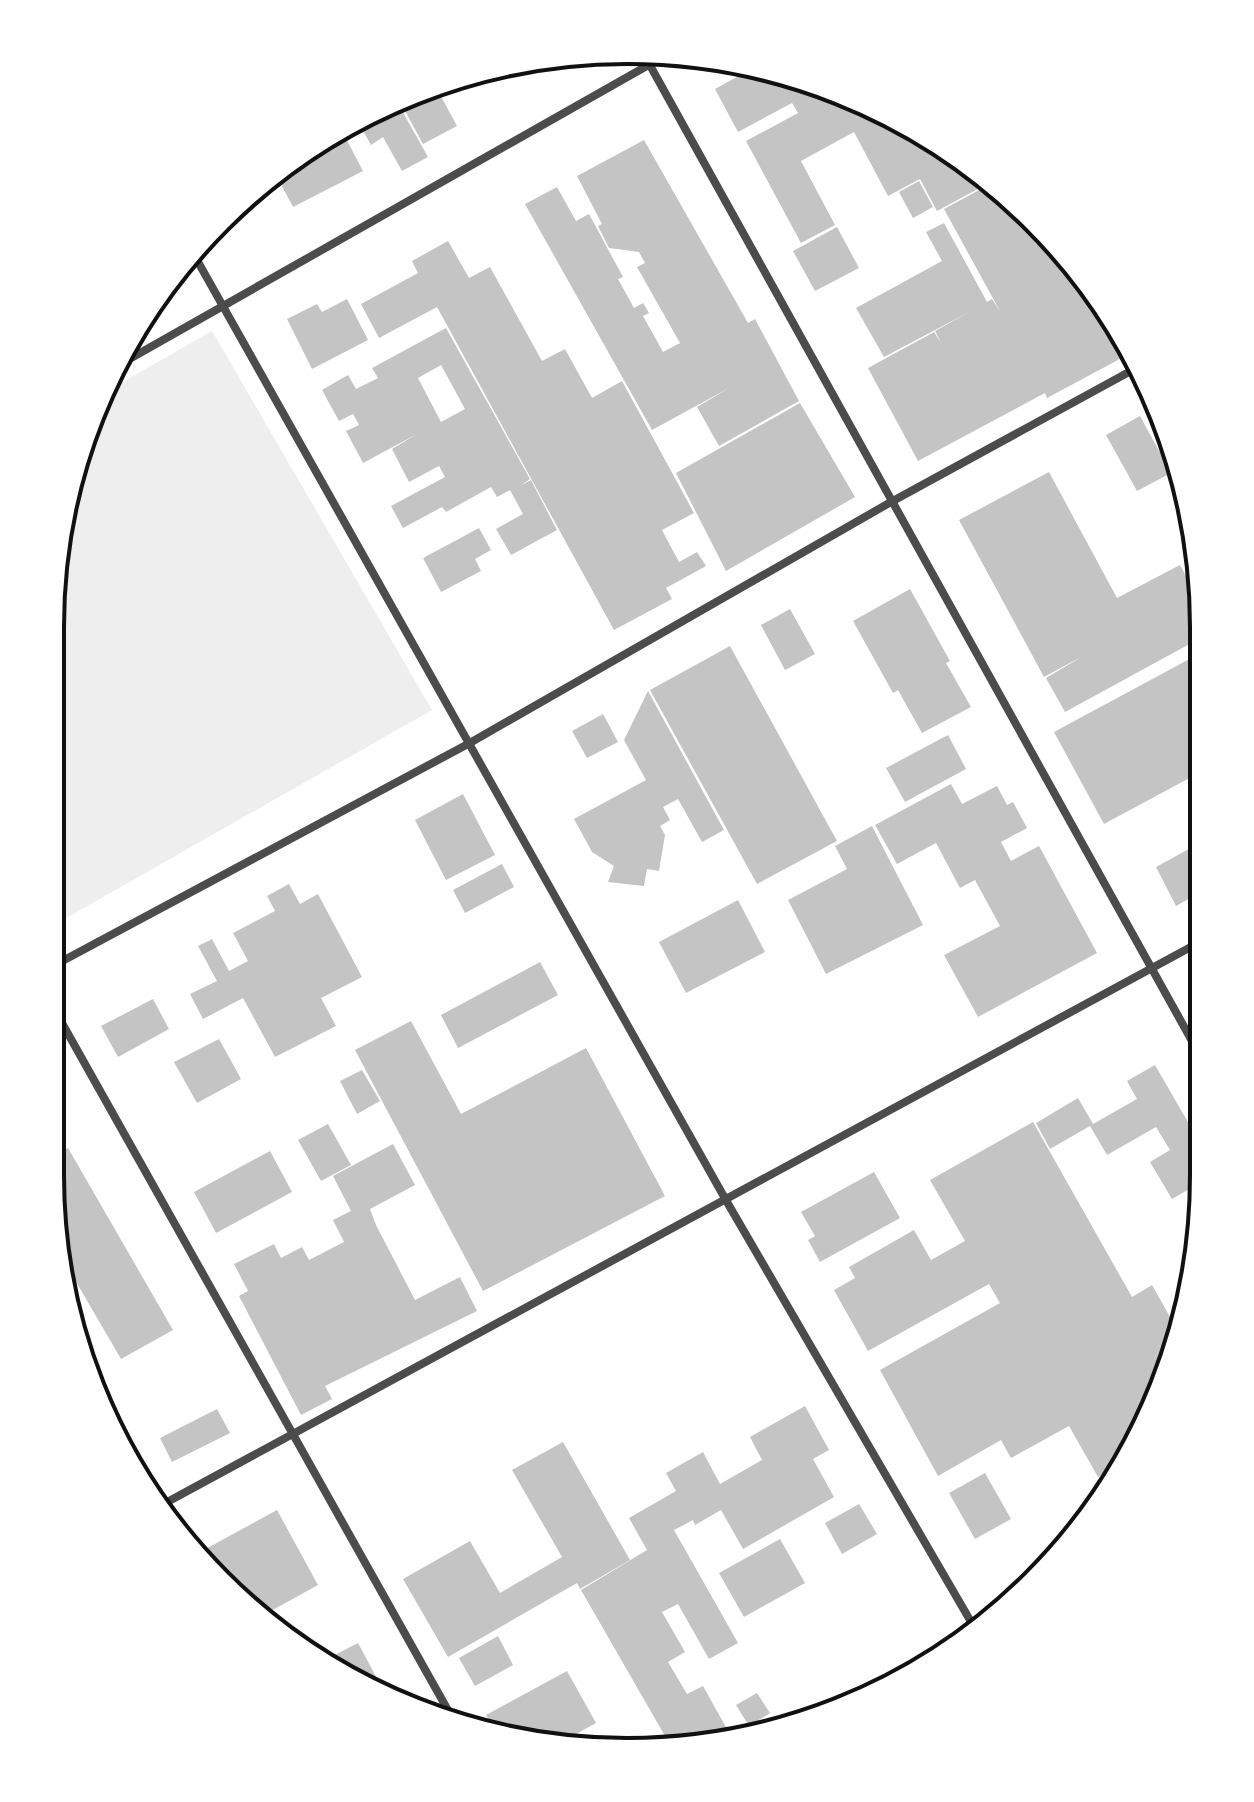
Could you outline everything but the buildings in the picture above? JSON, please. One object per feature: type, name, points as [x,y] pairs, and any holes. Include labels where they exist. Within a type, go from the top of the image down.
[{"type":"street","points":[[133,357],[649,65],[1190,1038]]},
{"type":"street","points":[[199,262],[727,1202],[971,1621]]},
{"type":"street","points":[[64,960],[468,744],[891,502],[1129,372]]},
{"type":"street","points":[[168,1501],[727,1202],[1190,948]]},
{"type":"street","points":[[64,1027],[447,1708]]},
{"type":"shaded area","points":[[212,331],[432,710],[64,919],[65,590],[83,481],[119,384]]}]
